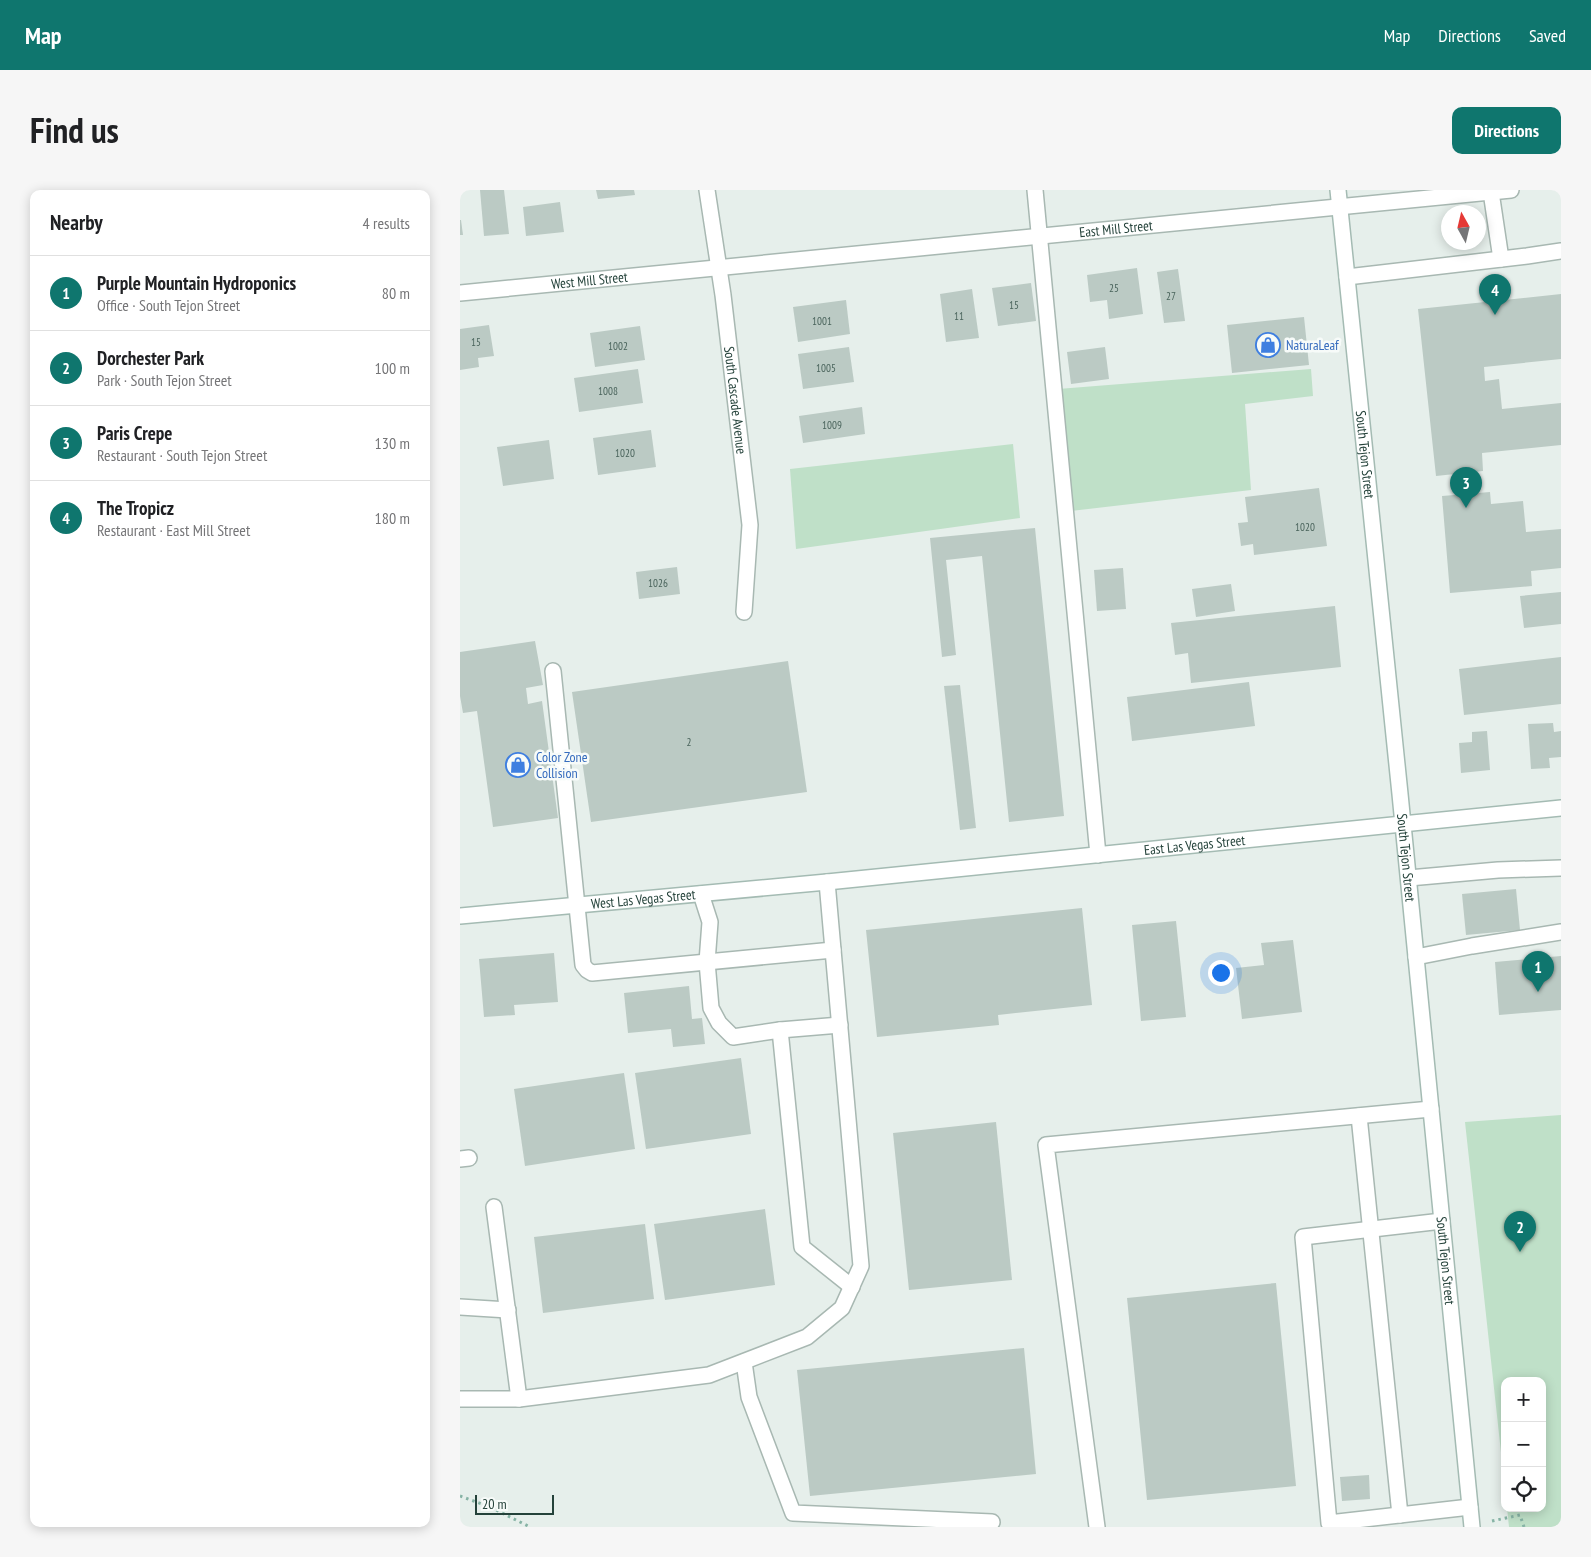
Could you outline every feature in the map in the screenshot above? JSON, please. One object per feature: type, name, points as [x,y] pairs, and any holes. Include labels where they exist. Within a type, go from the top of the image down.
[{"type":"street","name":"South Cascade Avenue","points":[[707,190],[719,268],[750,525],[744,612]]},
{"type":"street","points":[[1035,190],[1098,855]]},
{"type":"street","name":"South Tejon Street","points":[[1338,190],[1409,878],[1472,1525]]},
{"type":"street","name":"East Mill Street","points":[[719,268],[1511,190]]},
{"type":"street","points":[[1491,192],[1501,259]]},
{"type":"street","points":[[1347,277],[1561,251]]},
{"type":"street","name":"West Mill Street","points":[[460,293],[719,268]]},
{"type":"street","points":[[553,671],[583,965],[587,970],[592,973],[833,950]]},
{"type":"street","name":"East Las Vegas Street","points":[[827,882],[1561,808]]},
{"type":"street","points":[[1409,878],[1498,870],[1561,868]]},
{"type":"street","points":[[460,1399],[519,1399],[710,1375],[807,1337],[842,1308],[861,1266],[827,882]]},
{"type":"street","name":"West Las Vegas Street","points":[[460,916],[827,882]]},
{"type":"street","points":[[702,894],[710,922],[707,962],[711,1008],[719,1023],[733,1037],[780,1030],[840,1025]]},
{"type":"street","points":[[1416,957],[1561,932]]},
{"type":"street","points":[[780,1030],[802,1247],[852,1287]]},
{"type":"street","points":[[1097,1527],[1046,1145],[1431,1108]]},
{"type":"street","points":[[1359,1116],[1400,1515]]},
{"type":"street","points":[[494,1207],[519,1399]]},
{"type":"street","points":[[1442,1221],[1303,1237],[1329,1523],[1470,1507]]},
{"type":"street","points":[[460,1307],[508,1310]]},
{"type":"street","points":[[744,1362],[749,1397],[793,1514],[992,1522]]},
{"type":"path","points":[[460,1496],[490,1507],[530,1527]]},
{"type":"path","points":[[1472,1525],[1520,1515],[1524,1527]]},
{"type":"green space","points":[[1311,369],[1313,396],[1245,404],[1251,490],[1071,511],[1058,389]]},
{"type":"green space","points":[[1013,444],[1020,518],[796,549],[790,469]]},
{"type":"green space","points":[[1561,1115],[1561,1527],[1509,1527],[1507,1512],[1546,1512],[1546,1377],[1501,1377],[1501,1452],[1465,1122]]},
{"type":"building","points":[[480,190],[504,190],[509,234],[484,236]]},
{"type":"building","points":[[596,190],[634,190],[635,195],[598,199]]},
{"type":"building","points":[[560,202],[564,232],[526,236],[523,207]]},
{"type":"building","points":[[461,220],[463,235],[460,235]]},
{"type":"building","points":[[1137,268],[1143,314],[1109,319],[1107,300],[1090,302],[1087,275]]},
{"type":"building","points":[[1178,269],[1185,321],[1164,323],[1157,272]]},
{"type":"building","points":[[1031,283],[1036,321],[998,326],[992,288]]},
{"type":"building","points":[[972,289],[979,338],[946,342],[940,294]]},
{"type":"building","points":[[1561,294],[1561,359],[1484,367],[1485,381],[1499,379],[1502,409],[1561,403],[1561,445],[1482,453],[1483,471],[1436,476],[1418,309]]},
{"type":"building","points":[[846,300],[850,334],[798,342],[793,307]]},
{"type":"building","name":"NaturaLeaf","points":[[1304,317],[1309,365],[1232,373],[1227,325]]},
{"type":"building","points":[[489,325],[494,356],[478,358],[479,367],[460,370],[460,329]]},
{"type":"building","points":[[640,326],[645,360],[595,367],[590,333]]},
{"type":"building","points":[[849,347],[854,382],[803,389],[798,354]]},
{"type":"building","points":[[1105,347],[1109,379],[1071,384],[1067,352]]},
{"type":"building","points":[[638,369],[643,403],[579,412],[574,378]]},
{"type":"building","points":[[862,407],[865,434],[803,443],[799,416]]},
{"type":"building","points":[[651,430],[656,467],[598,475],[593,438]]},
{"type":"building","points":[[549,440],[554,479],[503,486],[497,447]]},
{"type":"building","points":[[1319,488],[1327,546],[1254,555],[1253,544],[1241,546],[1238,523],[1248,522],[1245,497]]},
{"type":"building","points":[[1490,492],[1491,504],[1523,501],[1526,532],[1561,529],[1561,568],[1531,571],[1532,586],[1450,593],[1442,496]]},
{"type":"building","points":[[1035,528],[1064,816],[1009,822],[982,556],[946,560],[956,655],[942,657],[930,538]]},
{"type":"building","points":[[677,567],[680,594],[639,599],[636,572]]},
{"type":"building","points":[[1123,568],[1126,609],[1097,611],[1094,570]]},
{"type":"building","points":[[1231,584],[1235,611],[1196,617],[1192,589]]},
{"type":"building","points":[[1561,592],[1561,624],[1524,628],[1520,596]]},
{"type":"building","points":[[1335,606],[1341,667],[1191,683],[1188,653],[1175,655],[1171,623]]},
{"type":"building","name":"Color Zone Collision","points":[[535,641],[543,685],[526,688],[528,704],[542,701],[558,818],[493,827],[477,711],[463,713],[460,696],[460,652]]},
{"type":"building","points":[[1561,657],[1561,704],[1464,715],[1459,669]]},
{"type":"building","points":[[788,661],[807,792],[591,822],[572,692]]},
{"type":"building","points":[[1249,682],[1255,726],[1132,741],[1127,697]]},
{"type":"building","points":[[960,685],[976,828],[960,830],[944,686]]},
{"type":"building","points":[[1553,723],[1554,732],[1561,731],[1561,757],[1549,758],[1550,768],[1531,769],[1528,724]]},
{"type":"building","points":[[1487,731],[1490,770],[1461,773],[1459,743],[1472,742],[1472,732]]},
{"type":"building","points":[[1516,889],[1520,930],[1466,935],[1462,894]]},
{"type":"building","points":[[1082,908],[1092,1005],[998,1015],[999,1025],[877,1037],[866,930]]},
{"type":"building","points":[[1176,921],[1186,1017],[1141,1021],[1132,925]]},
{"type":"building","points":[[1293,940],[1302,1012],[1242,1019],[1236,968],[1264,965],[1261,943]]},
{"type":"building","points":[[554,953],[558,1002],[514,1005],[515,1015],[484,1017],[479,959]]},
{"type":"building","points":[[1561,956],[1561,1010],[1499,1015],[1495,962]]},
{"type":"building","points":[[689,986],[692,1019],[702,1018],[705,1044],[673,1047],[671,1029],[628,1033],[624,993]]},
{"type":"building","points":[[741,1058],[751,1134],[646,1149],[635,1073]]},
{"type":"building","points":[[624,1073],[635,1149],[525,1166],[514,1089]]},
{"type":"building","points":[[996,1122],[1012,1280],[909,1290],[893,1133]]},
{"type":"building","points":[[765,1209],[775,1285],[665,1300],[654,1224]]},
{"type":"building","points":[[645,1224],[654,1299],[543,1313],[534,1237]]},
{"type":"building","points":[[1276,1283],[1296,1486],[1147,1500],[1127,1298]]},
{"type":"building","points":[[1024,1348],[1036,1474],[810,1496],[797,1370]]},
{"type":"building","points":[[1369,1475],[1370,1499],[1342,1501],[1340,1477]]},
{"type":"place","name":"The Tropicz","points":[[1495,315]]},
{"type":"place","name":"NaturaLeaf","points":[[1268,345]]},
{"type":"place","name":"Paris Crepe","points":[[1466,508]]},
{"type":"place","name":"Color Zone Collision","points":[[518,765]]},
{"type":"place","name":"Purple Mountain Hydroponics","points":[[1538,992]]},
{"type":"place","name":"Dorchester Park","points":[[1520,1252]]}]
